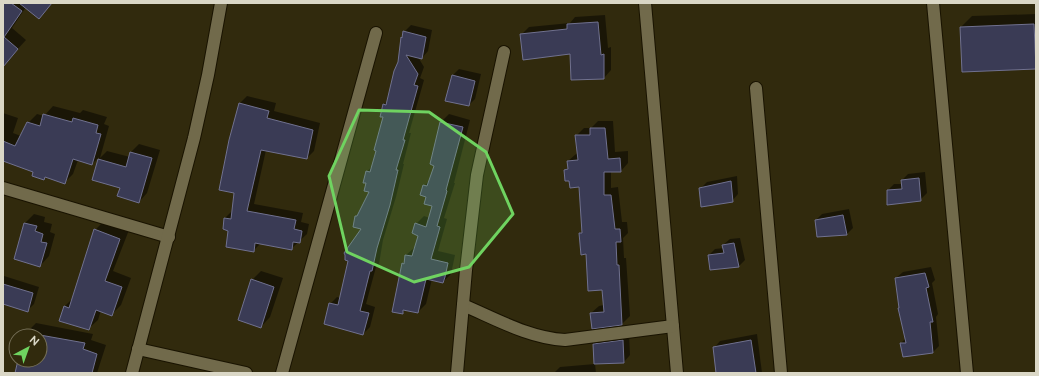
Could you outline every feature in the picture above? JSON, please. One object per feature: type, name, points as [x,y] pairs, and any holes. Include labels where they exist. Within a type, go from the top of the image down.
[{"type":"street","points":[[132,373],[194,138],[208,75],[221,3]]},
{"type":"street","points":[[645,3],[677,373]]},
{"type":"street","points":[[933,3],[967,373]]},
{"type":"street","points":[[282,373],[376,33]]},
{"type":"street","points":[[457,373],[477,175],[504,52]]},
{"type":"street","points":[[756,88],[781,373]]},
{"type":"street","points":[[3,188],[169,237]]},
{"type":"street","points":[[463,305],[532,335],[548,339],[565,340],[673,326]]},
{"type":"street","points":[[138,349],[246,373]]},
{"type":"highlighted area","points":[[359,110],[429,112],[486,152],[513,214],[469,267],[414,282],[347,252],[329,176]]},
{"type":"building","points":[[3,3],[11,3],[22,11],[4,37],[18,49],[3,67]]},
{"type":"building","points":[[19,3],[52,3],[39,19]]},
{"type":"building","points":[[598,22],[601,55],[604,54],[604,79],[571,80],[570,54],[523,60],[520,34],[567,29],[567,24]]},
{"type":"building","points":[[1034,24],[1036,69],[962,72],[960,27]]},
{"type":"building","points":[[403,31],[426,37],[422,59],[406,55],[418,74],[414,85],[418,86],[403,140],[405,140],[396,170],[398,170],[390,205],[377,248],[372,271],[370,271],[360,311],[369,313],[363,335],[324,324],[329,303],[338,305],[348,261],[345,260],[344,253],[361,229],[353,227],[355,216],[357,216],[369,192],[364,191],[366,183],[363,183],[366,171],[370,172],[376,151],[374,150],[383,117],[380,117],[383,104],[386,105],[394,71],[398,62]]},
{"type":"building","points":[[452,75],[475,81],[469,106],[445,101]]},
{"type":"building","points":[[239,103],[269,111],[267,118],[313,130],[307,159],[261,150],[247,211],[296,220],[294,229],[302,231],[300,243],[293,242],[292,250],[255,243],[254,252],[226,247],[228,231],[223,229],[224,218],[231,219],[234,193],[219,190],[229,140]]},
{"type":"building","points":[[43,114],[72,122],[73,118],[98,125],[96,133],[101,134],[92,165],[73,159],[65,184],[45,177],[44,180],[32,176],[33,172],[3,161],[3,141],[15,146],[27,122],[40,126]]},
{"type":"building","points":[[440,122],[463,127],[437,226],[440,227],[431,259],[448,263],[445,277],[443,283],[426,279],[418,313],[403,310],[403,314],[392,312],[402,263],[404,264],[405,255],[412,256],[418,236],[412,233],[415,223],[426,227],[432,206],[424,204],[426,197],[420,195],[423,185],[427,186],[434,166],[430,164]]},
{"type":"building","points":[[590,128],[605,128],[608,159],[620,158],[621,172],[604,172],[604,195],[611,195],[615,229],[620,229],[621,242],[616,242],[617,265],[619,265],[622,325],[592,329],[590,313],[604,312],[602,290],[588,291],[586,254],[581,255],[579,233],[582,233],[579,187],[570,188],[569,181],[565,181],[564,170],[568,169],[567,161],[578,160],[575,135],[590,135]]},
{"type":"building","points":[[130,152],[152,158],[139,203],[117,196],[120,188],[92,180],[98,159],[126,167]]},
{"type":"building","points":[[919,178],[921,201],[887,205],[887,190],[902,189],[901,180]]},
{"type":"building","points":[[731,181],[733,202],[701,207],[699,188]]},
{"type":"building","points":[[843,215],[847,235],[817,237],[815,220]]},
{"type":"building","points":[[24,223],[37,226],[35,231],[43,234],[41,242],[47,243],[40,267],[14,259]]},
{"type":"building","points":[[94,229],[120,239],[105,281],[122,287],[112,316],[96,310],[89,330],[59,321],[64,306],[69,308]]},
{"type":"building","points":[[734,243],[739,267],[710,270],[708,255],[724,253],[722,245]]},
{"type":"building","points":[[925,273],[929,287],[926,288],[933,322],[930,322],[933,353],[903,357],[900,343],[906,343],[898,308],[895,278]]},
{"type":"building","points":[[251,279],[274,287],[261,328],[238,320]]},
{"type":"building","points":[[3,284],[33,293],[28,312],[3,304]]},
{"type":"building","points":[[48,336],[85,343],[83,349],[97,354],[92,373],[15,373],[16,368],[48,368]]},
{"type":"building","points":[[623,340],[624,363],[594,364],[593,344]]},
{"type":"building","points":[[751,340],[756,373],[716,373],[713,347]]}]
